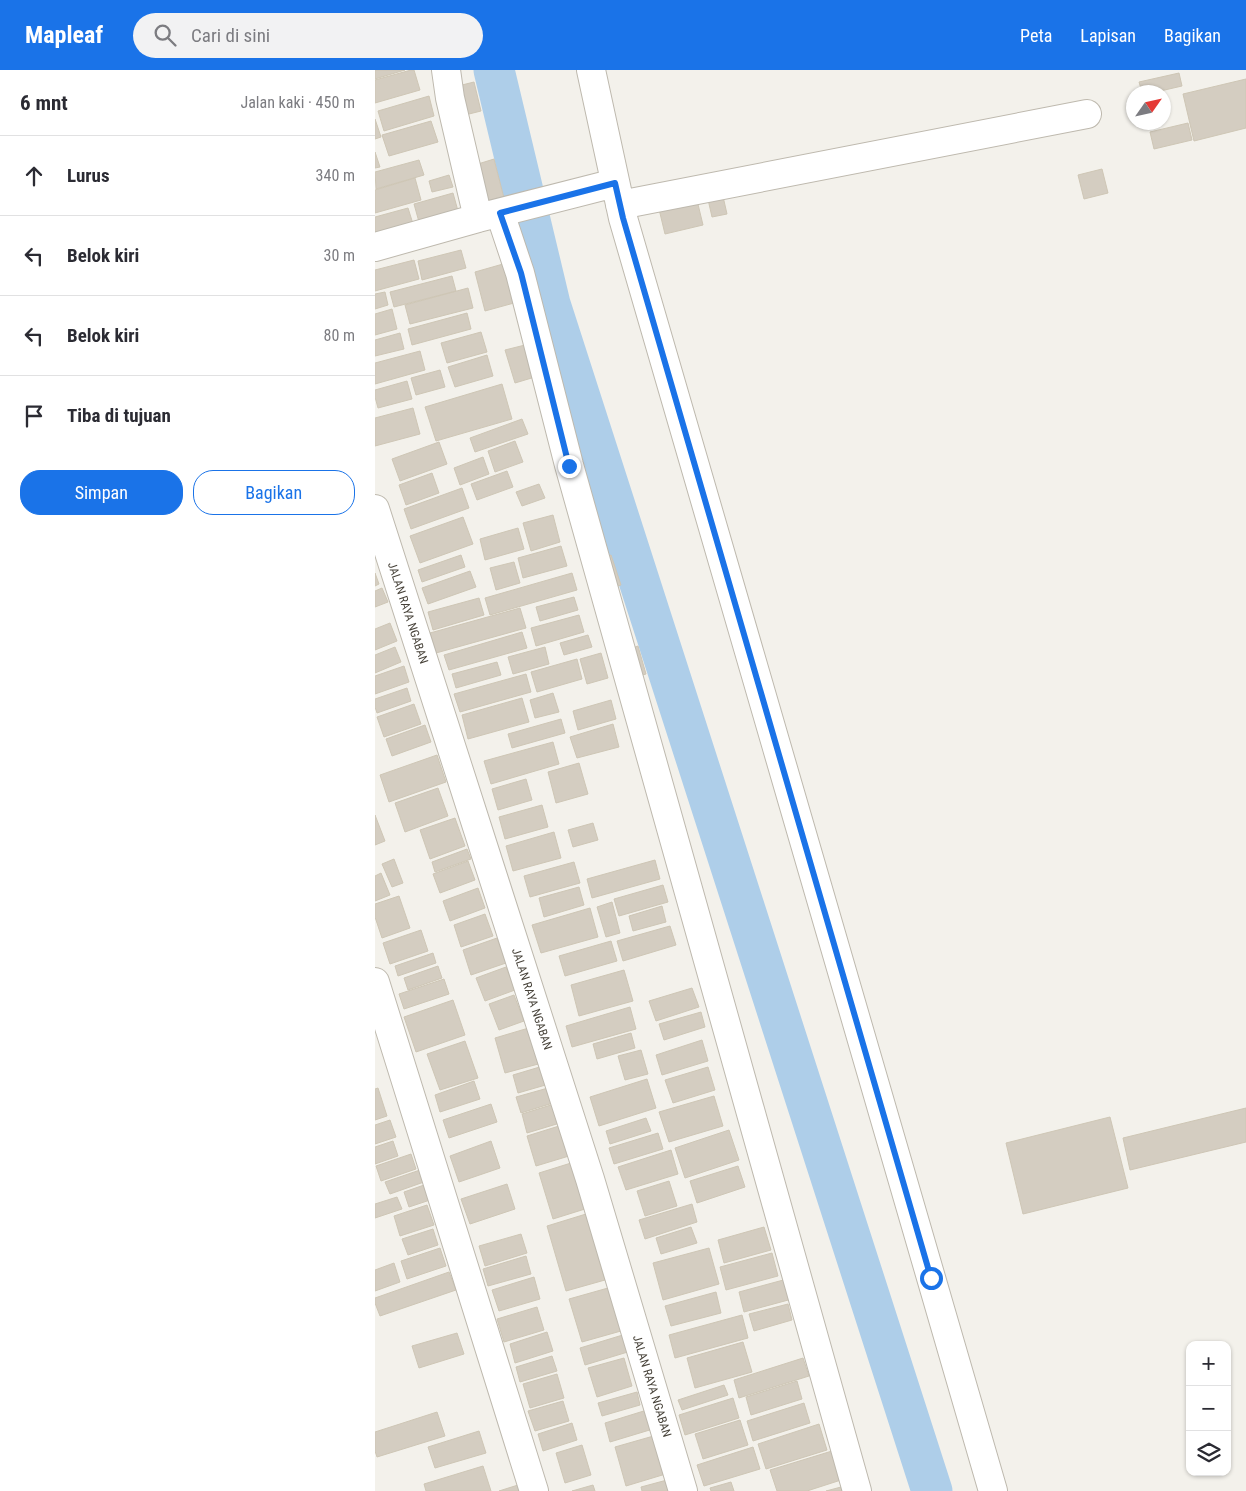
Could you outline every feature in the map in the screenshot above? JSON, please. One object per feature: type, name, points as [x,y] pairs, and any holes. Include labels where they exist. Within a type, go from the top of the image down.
[{"type":"street","points":[[446,70],[450,98],[521,273],[572,475],[857,1491]]},
{"type":"street","points":[[591,70],[623,218],[993,1491]]},
{"type":"street","points":[[375,246],[586,191],[618,194],[1087,114]]},
{"type":"street","name":"JALAN RAYA NGABAN","points":[[375,509],[590,1179],[683,1491]]},
{"type":"street","points":[[375,982],[534,1491]]},
{"type":"building","points":[[375,70],[405,70],[375,79]]},
{"type":"building","points":[[414,70],[420,90],[375,103],[375,80]]},
{"type":"building","points":[[1179,73],[1182,86],[1171,89],[1171,85],[1140,85],[1139,82]]},
{"type":"building","points":[[1246,79],[1246,128],[1194,141],[1183,94]]},
{"type":"building","points":[[474,82],[481,111],[465,115],[458,86]]},
{"type":"building","points":[[429,96],[434,116],[384,131],[378,111]]},
{"type":"building","points":[[375,119],[381,137],[375,139]]},
{"type":"building","points":[[431,121],[438,142],[389,156],[382,135]]},
{"type":"building","points":[[1188,123],[1192,140],[1154,149],[1150,132],[1171,130],[1171,127]]},
{"type":"building","points":[[375,152],[380,167],[375,168]]},
{"type":"building","points":[[494,159],[504,198],[488,202],[478,164]]},
{"type":"building","points":[[419,160],[424,175],[376,189],[375,172]]},
{"type":"building","points":[[1102,169],[1108,193],[1084,199],[1078,175]]},
{"type":"building","points":[[449,175],[453,187],[432,192],[429,181]]},
{"type":"building","points":[[415,178],[421,200],[375,213],[375,190]]},
{"type":"building","points":[[722,192],[727,214],[712,217],[707,195]]},
{"type":"building","points":[[453,193],[458,211],[419,222],[414,204]]},
{"type":"building","points":[[696,196],[703,225],[665,234],[658,205]]},
{"type":"building","points":[[408,208],[414,227],[375,238],[375,217]]},
{"type":"building","points":[[461,250],[466,268],[422,280],[418,261]]},
{"type":"building","points":[[414,260],[419,279],[375,291],[375,270]]},
{"type":"building","points":[[503,264],[514,303],[485,311],[475,272]]},
{"type":"building","points":[[452,276],[456,291],[394,307],[390,292]]},
{"type":"building","points":[[468,288],[473,308],[410,324],[405,305]]},
{"type":"building","points":[[385,292],[388,305],[375,309],[375,294]]},
{"type":"building","points":[[392,309],[397,329],[375,335],[375,314]]},
{"type":"building","points":[[467,313],[471,329],[412,345],[408,329]]},
{"type":"building","points":[[481,332],[487,352],[447,363],[441,343]]},
{"type":"building","points":[[400,333],[404,349],[375,356],[375,340]]},
{"type":"building","points":[[525,345],[535,377],[515,383],[505,350]]},
{"type":"building","points":[[420,351],[425,370],[375,384],[375,363]]},
{"type":"building","points":[[487,355],[493,376],[455,387],[448,367]]},
{"type":"building","points":[[440,370],[445,387],[416,395],[411,378]]},
{"type":"building","points":[[407,381],[412,399],[378,408],[375,390]]},
{"type":"building","points":[[502,384],[512,419],[436,441],[425,407]]},
{"type":"building","points":[[413,408],[420,434],[375,446],[375,418]]},
{"type":"building","points":[[522,419],[528,434],[475,452],[470,438]]},
{"type":"building","points":[[515,441],[523,462],[495,472],[488,451]]},
{"type":"building","points":[[439,442],[447,464],[400,481],[392,459]]},
{"type":"building","points":[[483,457],[489,474],[460,485],[454,468]]},
{"type":"building","points":[[507,471],[513,487],[477,500],[471,484]]},
{"type":"building","points":[[432,473],[439,493],[406,505],[399,485]]},
{"type":"building","points":[[539,484],[545,498],[522,506],[516,492]]},
{"type":"building","points":[[462,488],[469,508],[411,529],[404,509]]},
{"type":"building","points":[[553,515],[560,542],[531,551],[523,523]]},
{"type":"building","points":[[463,517],[473,544],[420,563],[410,536]]},
{"type":"building","points":[[518,528],[524,549],[485,560],[480,539]]},
{"type":"building","points":[[561,546],[567,566],[523,578],[518,558]]},
{"type":"building","points":[[461,555],[465,567],[422,582],[418,570]]},
{"type":"building","points":[[611,555],[621,585],[609,589],[599,558]]},
{"type":"building","points":[[514,562],[520,583],[496,590],[490,568]]},
{"type":"building","points":[[470,571],[476,587],[428,604],[422,588]]},
{"type":"building","points":[[375,573],[379,584],[375,586]]},
{"type":"building","points":[[572,573],[577,590],[490,615],[485,598]]},
{"type":"building","points":[[382,588],[388,602],[375,607],[375,591]]},
{"type":"building","points":[[574,597],[578,610],[540,621],[536,607]]},
{"type":"building","points":[[479,598],[484,615],[433,630],[428,612]]},
{"type":"building","points":[[520,608],[526,628],[436,653],[430,633]]},
{"type":"building","points":[[579,615],[584,632],[536,646],[531,628]]},
{"type":"building","points":[[390,623],[397,641],[375,650],[375,629]]},
{"type":"building","points":[[522,632],[527,648],[449,670],[444,655]]},
{"type":"building","points":[[588,635],[592,647],[564,655],[560,643]]},
{"type":"building","points":[[638,646],[646,674],[636,677],[627,650]]},
{"type":"building","points":[[395,647],[401,662],[375,673],[375,655]]},
{"type":"building","points":[[545,647],[549,664],[513,674],[508,657]]},
{"type":"building","points":[[601,653],[608,678],[587,684],[580,659]]},
{"type":"building","points":[[577,659],[582,679],[537,692],[531,672]]},
{"type":"building","points":[[497,662],[501,675],[456,688],[452,674]]},
{"type":"building","points":[[404,666],[409,682],[375,694],[375,676]]},
{"type":"building","points":[[526,674],[531,692],[460,712],[454,694]]},
{"type":"building","points":[[407,688],[411,701],[377,713],[375,699]]},
{"type":"building","points":[[553,693],[559,712],[535,718],[530,700]]},
{"type":"building","points":[[522,698],[529,722],[468,739],[462,715]]},
{"type":"building","points":[[611,700],[616,719],[578,730],[573,711]]},
{"type":"building","points":[[414,704],[421,724],[384,737],[377,717]]},
{"type":"building","points":[[561,719],[565,733],[512,748],[508,734]]},
{"type":"building","points":[[613,724],[619,747],[577,758],[570,737]]},
{"type":"building","points":[[425,725],[431,742],[392,756],[386,739]]},
{"type":"building","points":[[553,742],[559,764],[491,784],[484,761]]},
{"type":"building","points":[[437,755],[446,782],[389,802],[380,775]]},
{"type":"building","points":[[579,763],[588,794],[556,803],[548,772]]},
{"type":"building","points":[[526,779],[532,800],[498,810],[492,789]]},
{"type":"building","points":[[438,788],[448,816],[405,832],[395,803]]},
{"type":"building","points":[[542,805],[548,827],[505,839],[499,817]]},
{"type":"building","points":[[375,815],[385,841],[375,845]]},
{"type":"building","points":[[455,818],[465,846],[430,859],[420,830]]},
{"type":"building","points":[[593,823],[598,840],[573,847],[568,830]]},
{"type":"building","points":[[554,832],[561,858],[513,871],[506,846]]},
{"type":"building","points":[[467,849],[471,859],[435,872],[432,862]]},
{"type":"building","points":[[394,859],[403,883],[392,887],[382,864]]},
{"type":"building","points":[[655,860],[660,879],[592,898],[587,879]]},
{"type":"building","points":[[468,861],[475,880],[440,893],[433,874]]},
{"type":"building","points":[[574,862],[580,883],[530,897],[524,876]]},
{"type":"building","points":[[381,873],[390,895],[375,901],[375,876]]},
{"type":"building","points":[[663,885],[668,902],[619,916],[614,899]]},
{"type":"building","points":[[579,887],[584,905],[544,917],[539,898]]},
{"type":"building","points":[[478,888],[485,908],[450,921],[443,901]]},
{"type":"building","points":[[399,896],[410,928],[382,938],[375,917],[375,904]]},
{"type":"building","points":[[612,902],[620,933],[606,937],[597,907]]},
{"type":"building","points":[[662,906],[666,922],[633,931],[629,916]]},
{"type":"building","points":[[590,908],[598,937],[541,953],[532,925]]},
{"type":"building","points":[[485,914],[493,936],[461,947],[454,925]]},
{"type":"building","points":[[670,926],[676,945],[623,961],[617,941]]},
{"type":"building","points":[[421,930],[428,951],[390,964],[383,943]]},
{"type":"building","points":[[497,938],[506,963],[471,975],[463,950]]},
{"type":"building","points":[[611,941],[617,961],[565,976],[559,956]]},
{"type":"building","points":[[433,953],[436,963],[398,976],[395,966]]},
{"type":"building","points":[[438,966],[442,978],[408,990],[404,978]]},
{"type":"building","points":[[506,967],[515,990],[485,1001],[476,978]]},
{"type":"building","points":[[624,970],[633,1001],[579,1016],[571,985]]},
{"type":"building","points":[[444,979],[449,994],[404,1009],[399,994]]},
{"type":"building","points":[[692,988],[699,1007],[656,1021],[649,1001]]},
{"type":"building","points":[[514,995],[524,1021],[499,1030],[489,1004]]},
{"type":"building","points":[[453,1000],[465,1035],[416,1052],[404,1017]]},
{"type":"building","points":[[630,1007],[636,1029],[572,1047],[566,1026]]},
{"type":"building","points":[[701,1012],[705,1027],[664,1040],[659,1024]]},
{"type":"building","points":[[532,1027],[542,1063],[505,1073],[495,1038]]},
{"type":"building","points":[[631,1033],[635,1048],[597,1059],[593,1044]]},
{"type":"building","points":[[702,1040],[708,1061],[662,1075],[656,1055]]},
{"type":"building","points":[[465,1041],[478,1078],[440,1090],[427,1054]]},
{"type":"building","points":[[641,1050],[648,1074],[625,1080],[618,1056]]},
{"type":"building","points":[[543,1066],[549,1084],[518,1093],[513,1075]]},
{"type":"building","points":[[708,1067],[715,1090],[673,1103],[665,1080]]},
{"type":"building","points":[[647,1079],[656,1108],[599,1126],[590,1097]]},
{"type":"building","points":[[474,1081],[480,1099],[440,1112],[435,1095]]},
{"type":"building","points":[[378,1088],[387,1116],[375,1120],[375,1089]]},
{"type":"building","points":[[548,1088],[553,1103],[521,1113],[516,1097]]},
{"type":"building","points":[[714,1096],[723,1126],[669,1142],[659,1112]]},
{"type":"building","points":[[491,1104],[497,1122],[449,1138],[443,1120]]},
{"type":"building","points":[[554,1104],[560,1123],[527,1133],[522,1114]]},
{"type":"building","points":[[1246,1108],[1246,1142],[1130,1170],[1123,1138]]},
{"type":"building","points":[[1110,1117],[1128,1188],[1023,1214],[1006,1143]]},
{"type":"building","points":[[646,1118],[651,1131],[610,1144],[606,1131]]},
{"type":"building","points":[[390,1120],[396,1137],[375,1144],[375,1125]]},
{"type":"building","points":[[559,1126],[569,1156],[536,1166],[527,1136]]},
{"type":"building","points":[[729,1130],[739,1160],[685,1178],[675,1148]]},
{"type":"building","points":[[658,1133],[663,1149],[614,1164],[609,1148]]},
{"type":"building","points":[[393,1141],[398,1156],[375,1164],[375,1147]]},
{"type":"building","points":[[491,1141],[500,1168],[459,1182],[450,1156]]},
{"type":"building","points":[[671,1150],[678,1174],[626,1190],[618,1167]]},
{"type":"building","points":[[411,1154],[416,1169],[381,1181],[376,1166]]},
{"type":"building","points":[[571,1163],[585,1209],[553,1219],[539,1173]]},
{"type":"building","points":[[738,1166],[745,1187],[697,1203],[690,1181]]},
{"type":"building","points":[[420,1170],[424,1182],[390,1194],[385,1182]]},
{"type":"building","points":[[669,1181],[677,1206],[645,1216],[637,1191]]},
{"type":"building","points":[[427,1184],[433,1199],[409,1207],[404,1192]]},
{"type":"building","points":[[507,1184],[515,1209],[470,1224],[461,1199]]},
{"type":"building","points":[[397,1197],[402,1209],[375,1218],[375,1204]]},
{"type":"building","points":[[692,1204],[697,1222],[645,1239],[639,1220]]},
{"type":"building","points":[[427,1205],[434,1225],[400,1236],[394,1216]]},
{"type":"building","points":[[586,1214],[605,1280],[566,1291],[547,1226]]},
{"type":"building","points":[[691,1227],[697,1243],[661,1254],[656,1238]]},
{"type":"building","points":[[764,1227],[771,1250],[724,1263],[718,1240]]},
{"type":"building","points":[[433,1229],[438,1245],[408,1255],[402,1239]]},
{"type":"building","points":[[521,1234],[527,1253],[485,1266],[479,1246]]},
{"type":"building","points":[[440,1248],[446,1266],[407,1279],[401,1261]]},
{"type":"building","points":[[709,1248],[719,1284],[663,1300],[653,1263]]},
{"type":"building","points":[[772,1253],[778,1276],[726,1290],[720,1267]]},
{"type":"building","points":[[526,1256],[531,1274],[488,1286],[483,1269]]},
{"type":"building","points":[[394,1263],[400,1282],[375,1291],[375,1270]]},
{"type":"building","points":[[449,1272],[456,1290],[380,1316],[375,1298]]},
{"type":"building","points":[[534,1277],[540,1299],[499,1311],[492,1290]]},
{"type":"building","points":[[787,1279],[792,1299],[744,1312],[739,1292]]},
{"type":"building","points":[[608,1288],[621,1331],[582,1342],[569,1299]]},
{"type":"building","points":[[716,1292],[721,1313],[671,1326],[665,1306]]},
{"type":"building","points":[[788,1304],[792,1320],[754,1331],[749,1314]]},
{"type":"building","points":[[537,1307],[544,1330],[504,1342],[497,1319]]},
{"type":"building","points":[[742,1315],[748,1338],[675,1358],[669,1335]]},
{"type":"building","points":[[547,1332],[553,1351],[515,1363],[510,1344]]},
{"type":"building","points":[[457,1333],[464,1354],[419,1368],[412,1346]]},
{"type":"building","points":[[626,1334],[631,1351],[585,1365],[580,1348]]},
{"type":"building","points":[[743,1342],[752,1372],[695,1388],[687,1358]]},
{"type":"building","points":[[552,1356],[557,1371],[520,1382],[516,1367]]},
{"type":"building","points":[[624,1358],[632,1386],[597,1397],[588,1368]]},
{"type":"building","points":[[803,1358],[809,1376],[739,1398],[734,1380]]},
{"type":"building","points":[[557,1374],[564,1398],[530,1408],[523,1384]]},
{"type":"building","points":[[797,1381],[802,1399],[751,1415],[746,1397]]},
{"type":"building","points":[[724,1385],[728,1395],[682,1410],[678,1400]]},
{"type":"building","points":[[637,1392],[640,1405],[602,1416],[598,1403]]},
{"type":"building","points":[[733,1398],[739,1418],[685,1435],[679,1415]]},
{"type":"building","points":[[563,1401],[569,1421],[535,1431],[528,1411]]},
{"type":"building","points":[[804,1403],[810,1423],[753,1441],[747,1421]]},
{"type":"building","points":[[647,1410],[653,1429],[610,1442],[605,1423]]},
{"type":"building","points":[[437,1412],[445,1436],[377,1457],[375,1451],[375,1432]]},
{"type":"building","points":[[740,1420],[748,1445],[703,1459],[695,1434]]},
{"type":"building","points":[[572,1423],[577,1440],[543,1451],[538,1434]]},
{"type":"building","points":[[819,1424],[827,1450],[766,1469],[758,1444]]},
{"type":"building","points":[[479,1431],[486,1453],[435,1468],[428,1447]]},
{"type":"building","points":[[657,1435],[669,1473],[626,1486],[615,1447]]},
{"type":"building","points":[[582,1445],[591,1475],[565,1483],[556,1453]]},
{"type":"building","points":[[753,1447],[760,1469],[704,1486],[697,1465]]},
{"type":"building","points":[[832,1451],[841,1480],[807,1491],[777,1491],[770,1470]]},
{"type":"building","points":[[483,1466],[491,1491],[426,1491],[424,1484]]},
{"type":"building","points":[[667,1480],[670,1491],[642,1491],[641,1487]]},
{"type":"building","points":[[731,1482],[734,1491],[711,1491],[710,1488]]},
{"type":"building","points":[[518,1485],[520,1491],[499,1491]]},
{"type":"building","points":[[593,1485],[595,1491],[572,1491]]},
{"type":"building","points":[[841,1487],[842,1491],[826,1491]]},
{"type":"waterway","points":[[494,70],[550,304],[932,1491]]},
{"type":"route","points":[[569,466],[521,273],[500,213],[615,183],[623,218],[931,1278]]}]
